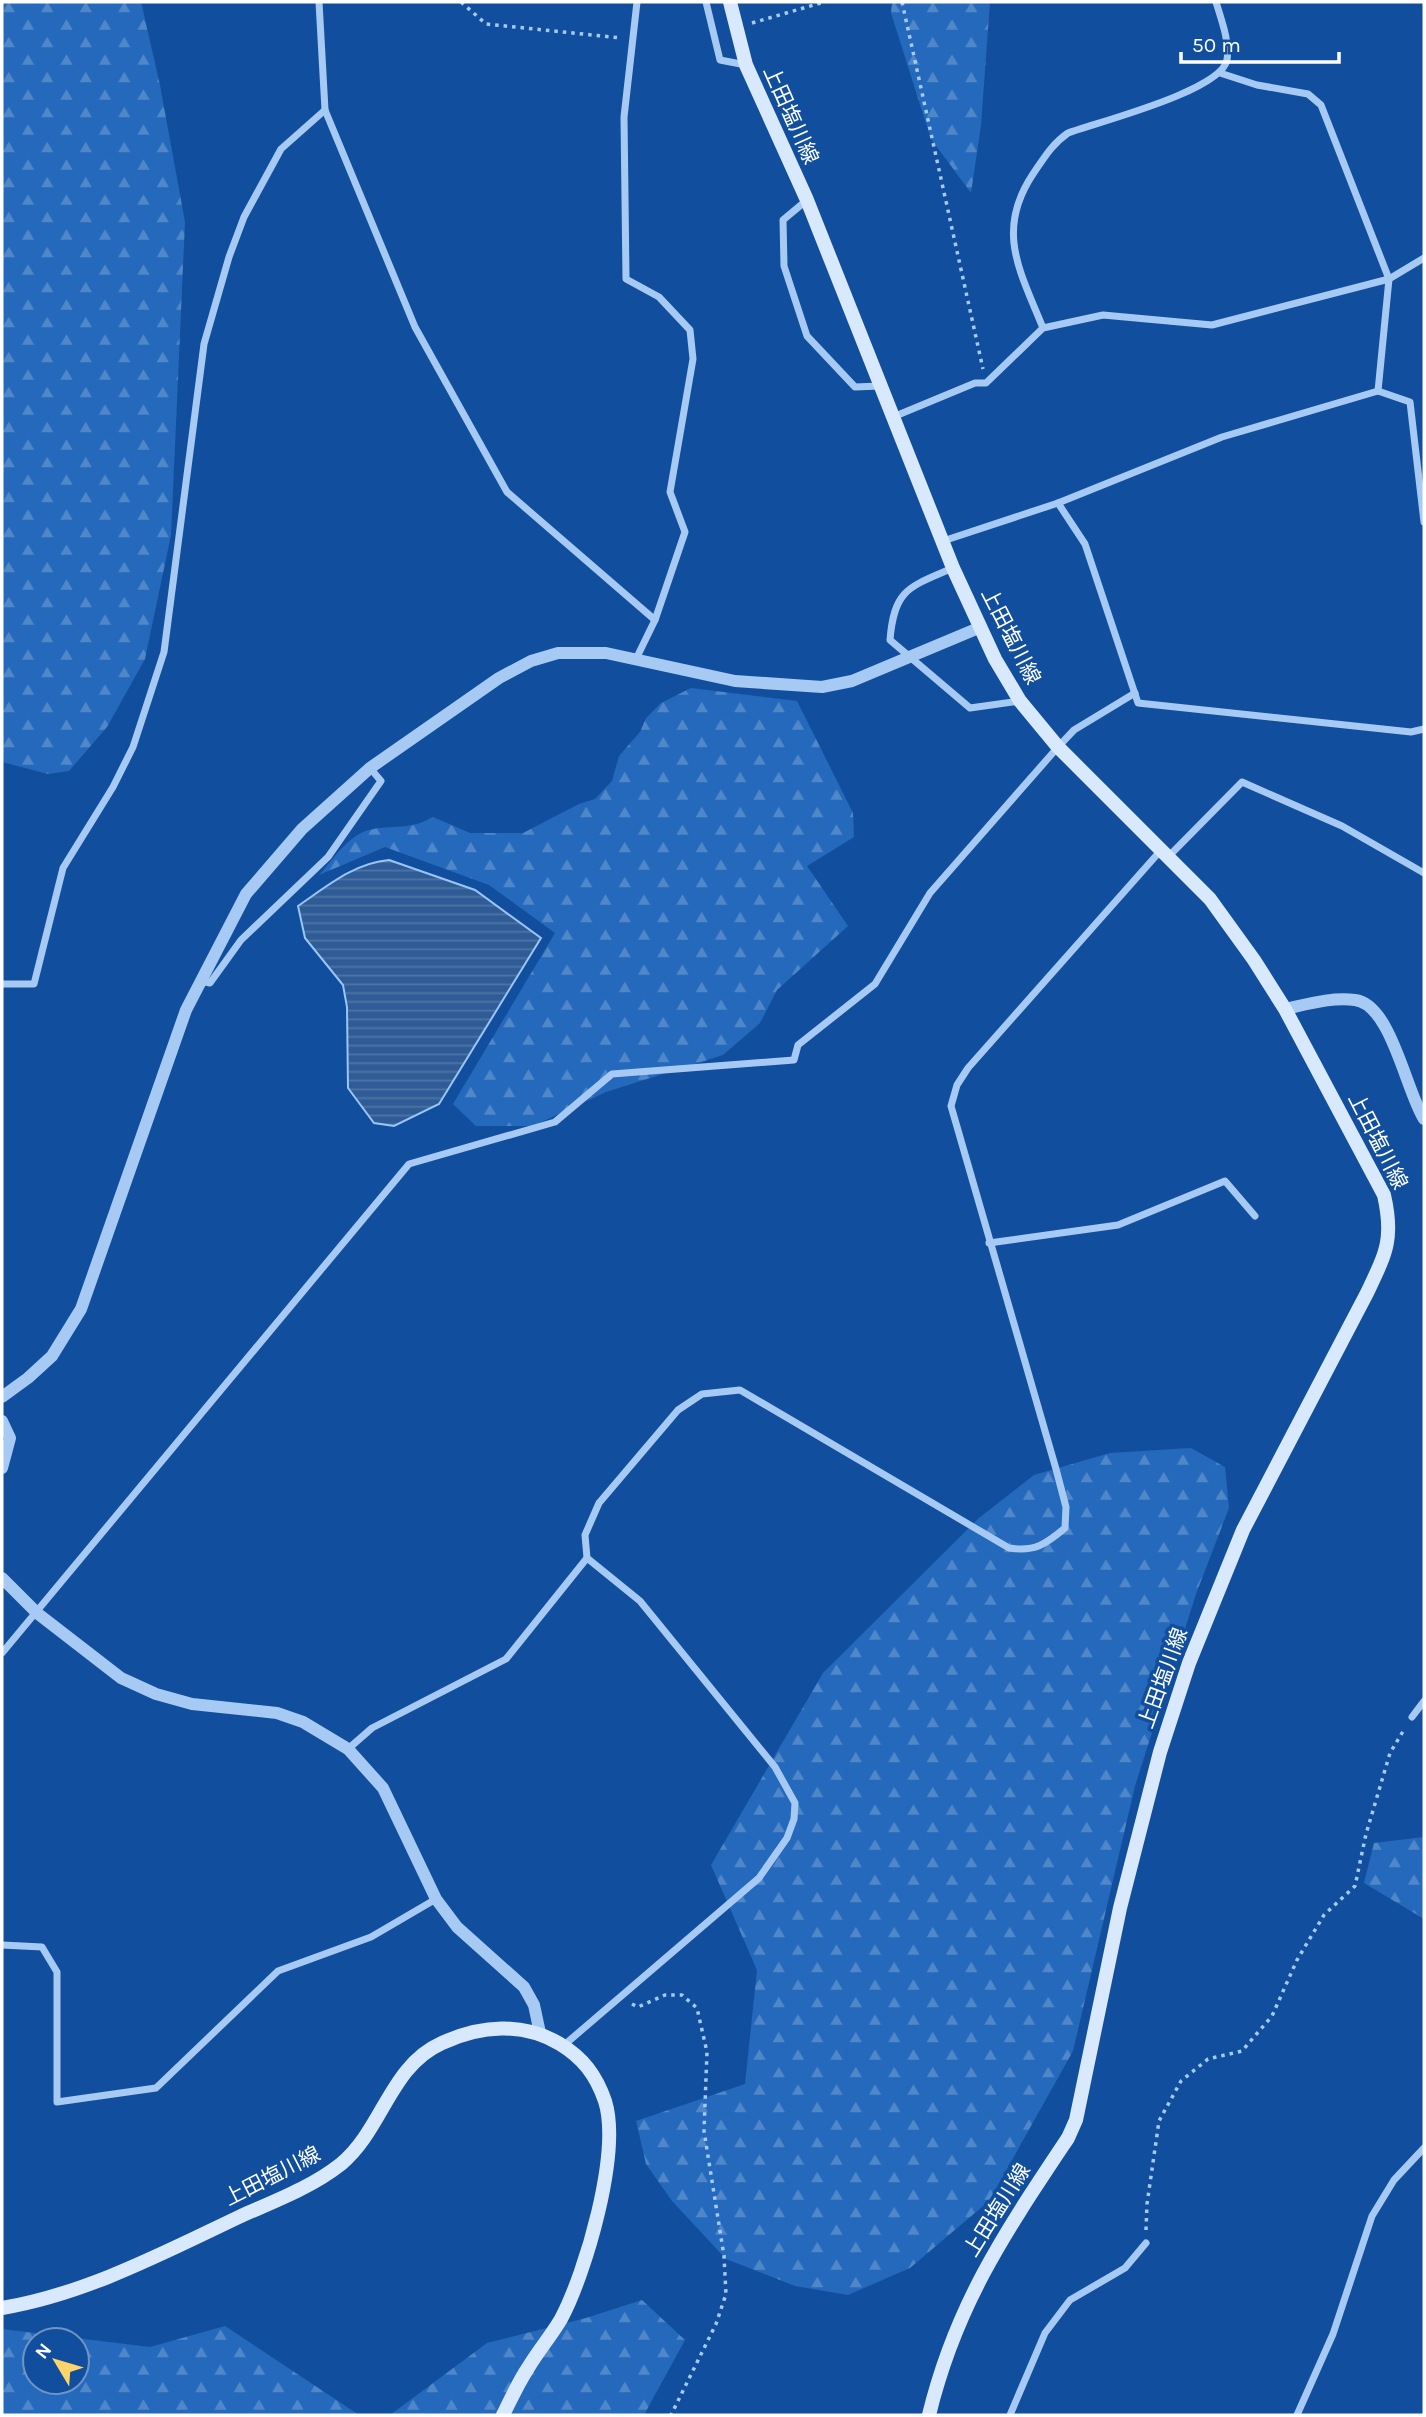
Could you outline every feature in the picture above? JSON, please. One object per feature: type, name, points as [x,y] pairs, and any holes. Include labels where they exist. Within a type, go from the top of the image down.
[{"type":"main road","name":"上田塩川線","points":[[730,2],[746,65],[807,200],[953,568],[995,659],[1020,701],[1058,747],[1166,852],[1210,899],[1285,1009],[1384,1195],[1391,1226],[1384,1256],[1298,1430],[1243,1530],[1189,1663],[1160,1752],[1120,1908],[1076,2120],[1068,2138],[993,2251],[967,2304],[938,2378],[929,2415]]},
{"type":"main road","name":"上田塩川線","points":[[2,2308],[65,2292],[140,2264],[309,2185],[341,2164],[364,2139],[397,2081],[419,2055],[440,2043],[466,2034],[519,2028],[540,2033],[578,2055],[594,2074],[606,2104],[609,2140],[595,2223],[561,2318],[527,2369],[503,2415]]},
{"type":"street","points":[[320,2],[325,110],[415,327],[507,492],[655,620]]},
{"type":"street","points":[[636,659],[655,620],[685,532],[670,492],[693,359],[690,330],[659,297],[626,279],[624,117],[637,2]]},
{"type":"street","points":[[706,2],[720,60],[746,65]]},
{"type":"street","points":[[1043,328],[1012,242],[1012,220],[1023,189],[1053,144],[1068,133],[1198,88],[1220,74],[1227,61],[1226,40],[1216,2]]},
{"type":"street","points":[[1220,74],[1257,85],[1308,94],[1321,105],[1389,279],[1378,391]]},
{"type":"street","points":[[2,984],[34,984],[62,868],[113,787],[133,747],[164,652],[204,344],[229,257],[244,217],[281,149],[325,110]]},
{"type":"street","points":[[807,200],[783,220],[784,266],[807,336],[855,387],[881,386]]},
{"type":"street","points":[[893,417],[975,383],[986,383],[1043,328],[1103,315],[1212,325],[1303,304],[1389,279],[1424,258]]},
{"type":"street","points":[[943,541],[1058,503],[1222,437],[1378,391],[1410,401],[1421,467],[1424,522]]},
{"type":"street","points":[[1058,503],[1085,544],[1138,703],[1411,732],[1424,729]]},
{"type":"street","points":[[953,568],[910,586],[892,611],[890,640],[970,708],[1020,701]]},
{"type":"street","points":[[2,1397],[52,1356],[81,1309],[186,1010],[246,894],[302,829],[370,768],[499,678],[531,661],[558,653],[585,650],[735,681],[822,687],[852,681],[981,627]]},
{"type":"street","points":[[2,1653],[409,1164],[555,1122],[612,1074],[794,1060],[798,1045],[875,984],[930,893],[1058,747],[1074,730],[1135,693]]},
{"type":"street","points":[[200,981],[210,983],[241,940],[328,857],[381,781],[370,768]]},
{"type":"street","points":[[348,1749],[372,1728],[506,1659],[587,1558],[585,1535],[599,1503],[678,1410],[702,1394],[740,1390],[1009,1548],[1028,1551],[1045,1545],[1065,1528],[1066,1507],[951,1106],[957,1085],[1016,1012],[1166,852],[1242,782],[1342,826],[1424,873]]},
{"type":"street","points":[[1285,1009],[1329,1000],[1359,1000],[1381,1016],[1414,1102],[1424,1119]]},
{"type":"street","points":[[989,1242],[1118,1225],[1225,1181],[1255,1216]]},
{"type":"street","points":[[2,1422],[10,1438],[2,1468]]},
{"type":"street","points":[[563,2046],[730,1900],[759,1878],[787,1838],[794,1819],[795,1803],[775,1767],[640,1601],[587,1558]]},
{"type":"street","points":[[2,1578],[37,1613],[121,1678],[156,1695],[192,1704],[277,1713],[303,1722],[348,1749],[383,1788],[436,1899],[457,1927],[524,1987],[534,2005],[540,2033]]},
{"type":"street","points":[[1412,1717],[1424,1703]]},
{"type":"street","points":[[2,1945],[42,1947],[57,1972],[57,2102],[156,2088],[278,1971],[371,1937],[436,1899]]},
{"type":"street","points":[[1297,2415],[1333,2334],[1372,2216],[1394,2180],[1424,2148]]},
{"type":"street","points":[[1010,2415],[1045,2333],[1069,2300],[1125,2268],[1146,2243]]},
{"type":"path","points":[[461,2],[486,24],[632,39]]},
{"type":"path","points":[[736,27],[824,2]]},
{"type":"path","points":[[902,2],[986,383]]},
{"type":"path","points":[[1146,2243],[1147,2204],[1159,2121],[1181,2081],[1208,2059],[1242,2051],[1272,2016],[1297,1960],[1324,1915],[1355,1886],[1366,1834],[1390,1752],[1412,1717]]},
{"type":"path","points":[[621,1998],[638,2007],[665,1995],[682,1995],[697,2008],[707,2052],[704,2131],[720,2217],[726,2294],[716,2324],[671,2415]]},
{"type":"green space","points":[[2,2],[141,2],[160,85],[185,222],[171,535],[145,659],[107,727],[69,771],[48,774],[2,762]]},
{"type":"green space","points":[[892,2],[990,2],[981,125],[971,193],[931,139],[891,13]]},
{"type":"green space","points":[[691,688],[797,701],[853,813],[854,837],[807,866],[848,926],[777,990],[760,1023],[723,1055],[606,1092],[533,1126],[476,1126],[453,1104],[555,933],[489,885],[385,847],[319,875],[350,840],[372,829],[406,826],[433,817],[470,833],[523,833],[579,804],[595,799],[612,781],[619,756],[640,732],[646,718],[661,703]]},
{"type":"green space","points":[[1191,1448],[1225,1467],[1229,1508],[1196,1594],[1135,1786],[1073,2051],[989,2201],[910,2268],[848,2295],[795,2286],[726,2259],[672,2201],[646,2164],[636,2121],[745,2084],[757,1970],[711,1865],[823,1673],[979,1518],[1034,1475],[1110,1453]]},
{"type":"green space","points":[[1424,1837],[1424,1919],[1364,1883],[1374,1843]]},
{"type":"green space","points":[[642,2300],[685,2340],[644,2415],[390,2415],[487,2343],[586,2318]]},
{"type":"green space","points":[[225,2326],[359,2415],[2,2415],[2,2329],[21,2331],[21,2396],[91,2396],[91,2340],[150,2347]]},
{"type":"shaded area","points":[[389,860],[475,890],[541,938],[439,1104],[394,1126],[374,1123],[348,1088],[347,1007],[343,985],[305,938],[298,906],[352,871]]}]
